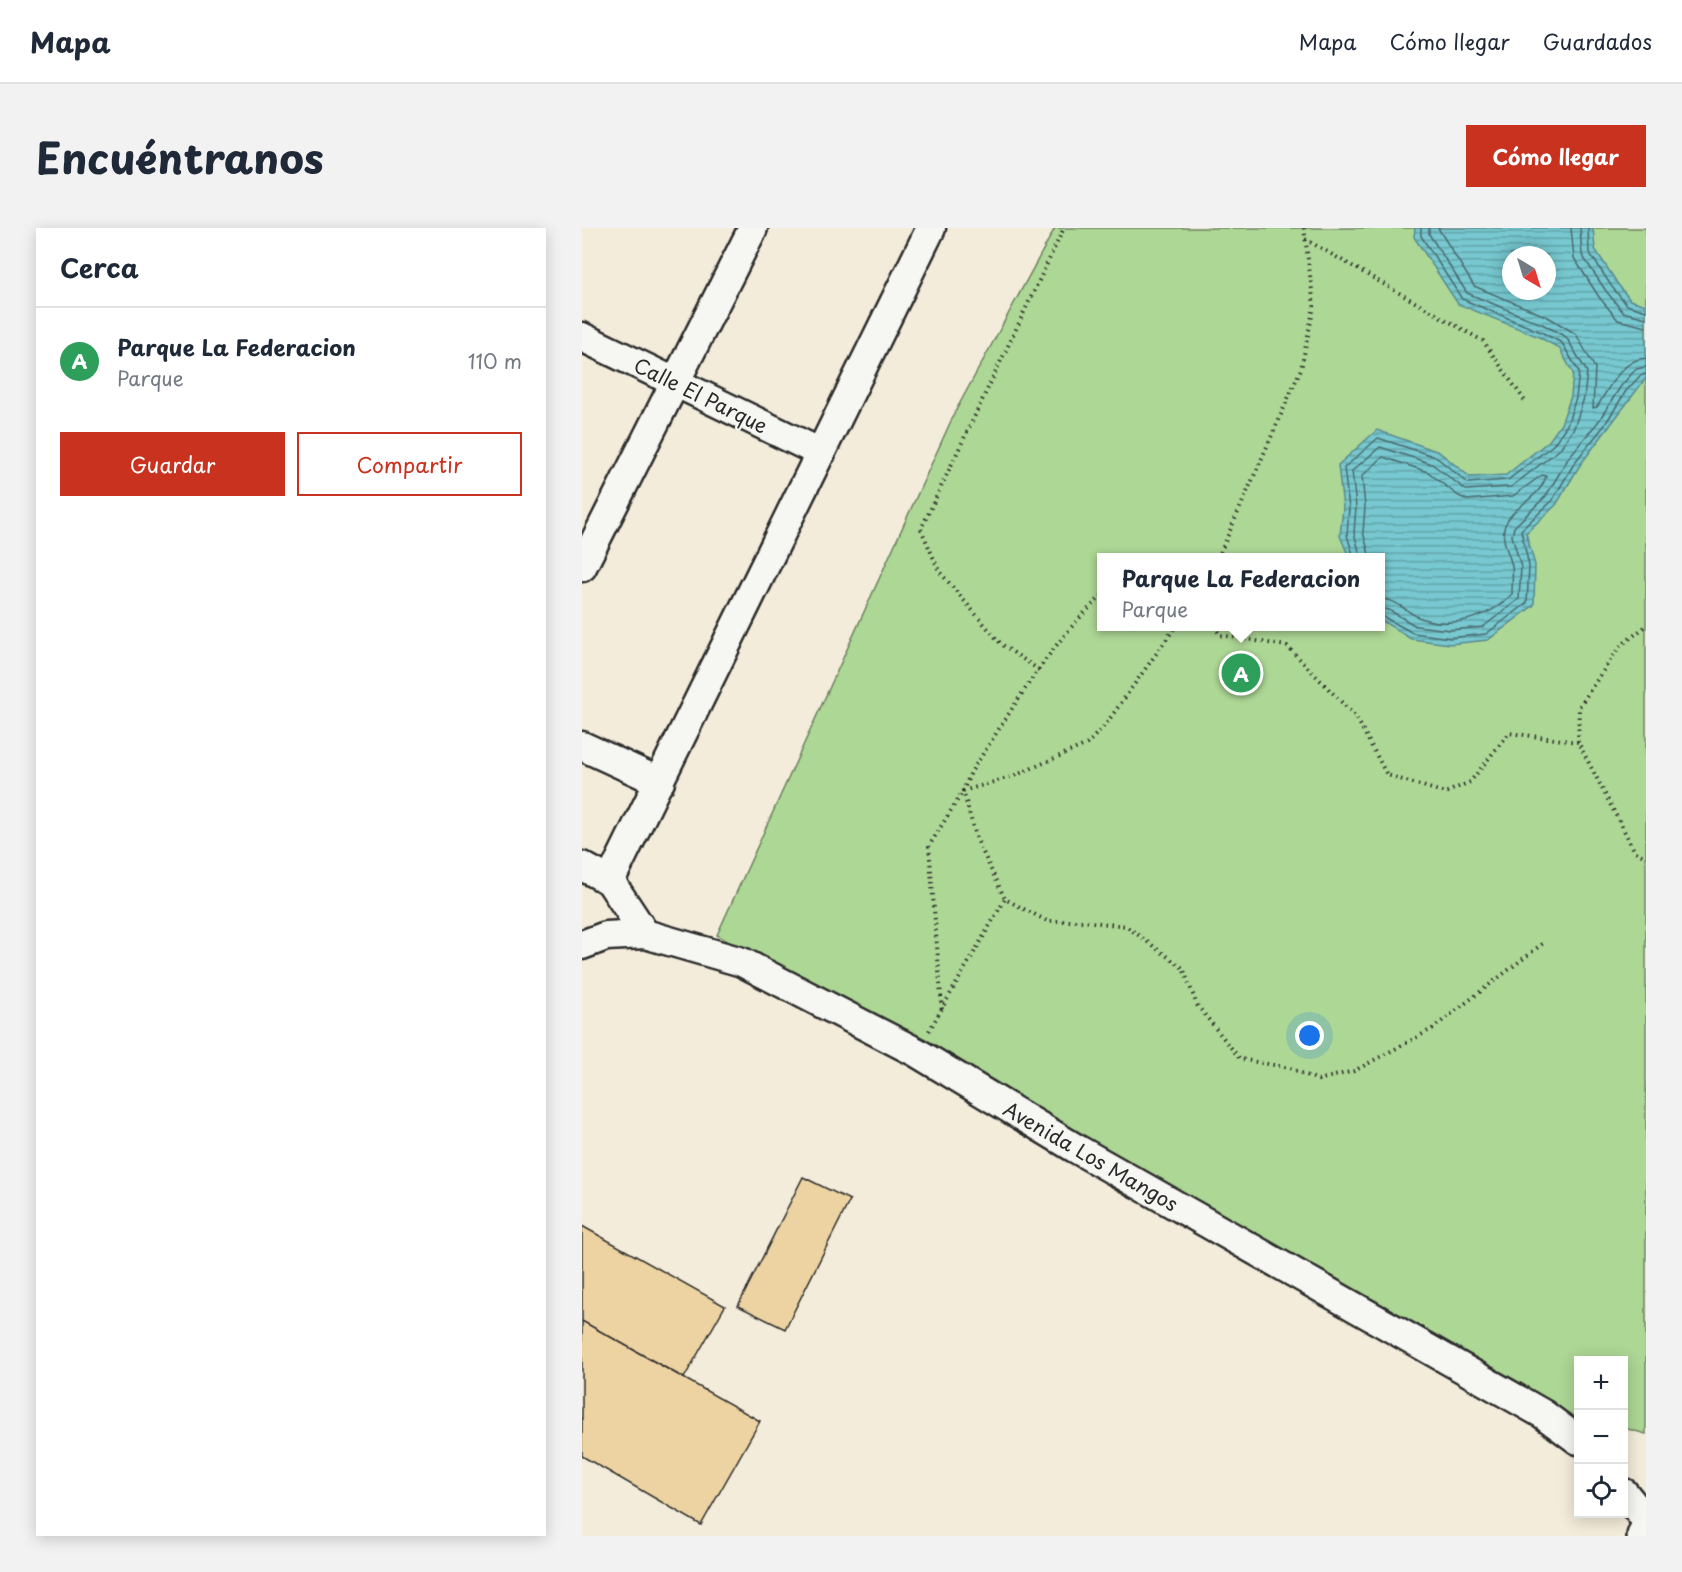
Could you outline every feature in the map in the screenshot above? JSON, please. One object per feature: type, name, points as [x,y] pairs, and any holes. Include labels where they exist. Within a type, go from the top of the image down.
[{"type":"main road","points":[[1644,1536],[1646,1531]]},
{"type":"street","points":[[582,567],[753,228]]},
{"type":"street","points":[[610,881],[931,228]]},
{"type":"street","name":"Calle El Parque","points":[[582,337],[821,453]]},
{"type":"street","points":[[582,746],[660,782]]},
{"type":"street","points":[[582,866],[610,881],[645,934]]},
{"type":"street","name":"Avenida Los Mangos","points":[[582,945],[606,936],[645,934],[742,962],[916,1052],[1074,1148],[1543,1414],[1574,1437]]},
{"type":"street","points":[[1628,1499],[1646,1520]]},
{"type":"path","points":[[1039,670],[1001,644],[939,571],[921,529],[1064,228]]},
{"type":"path","points":[[1220,553],[1301,369],[1314,306],[1304,228]]},
{"type":"path","points":[[1305,239],[1483,341],[1525,401]]},
{"type":"path","points":[[942,1009],[929,846],[963,791],[971,772],[1039,670],[1097,600]]},
{"type":"path","points":[[1646,626],[1619,647],[1579,707],[1578,742],[1635,852],[1646,857]]},
{"type":"path","points":[[963,791],[1014,776],[1087,744],[1106,724],[1173,631]]},
{"type":"path","points":[[1217,631],[1220,635],[1287,646],[1356,717],[1387,775],[1445,793],[1470,782],[1509,733],[1578,742]]},
{"type":"path","points":[[963,791],[977,840],[1005,899],[1047,921],[1083,921],[1126,926],[1183,968],[1197,1005],[1240,1059],[1290,1068],[1318,1080],[1354,1071],[1432,1029],[1546,941]]},
{"type":"path","points":[[916,1052],[1005,899]]},
{"type":"green space","points":[[1055,228],[1646,228],[1646,1434],[1628,1429],[1628,1356],[1574,1356],[1574,1416],[1546,1409],[717,935],[955,412]]},
{"type":"water","points":[[1415,228],[1593,228],[1595,249],[1617,283],[1630,300],[1646,305],[1646,378],[1580,465],[1556,505],[1526,533],[1535,565],[1534,605],[1488,640],[1450,644],[1411,639],[1385,623],[1385,553],[1347,553],[1340,536],[1343,508],[1338,465],[1377,430],[1439,452],[1470,477],[1506,475],[1549,441],[1561,424],[1571,396],[1573,373],[1559,348],[1539,337],[1458,304],[1414,237]]},
{"type":"building","points":[[803,1177],[850,1200],[785,1329],[738,1306]]},
{"type":"building","points":[[582,1226],[725,1306],[684,1378],[582,1321]]},
{"type":"building","points":[[582,1321],[760,1421],[701,1525],[582,1456]]},
{"type":"place","name":"Parque La Federacion","points":[[1241,673]]}]
